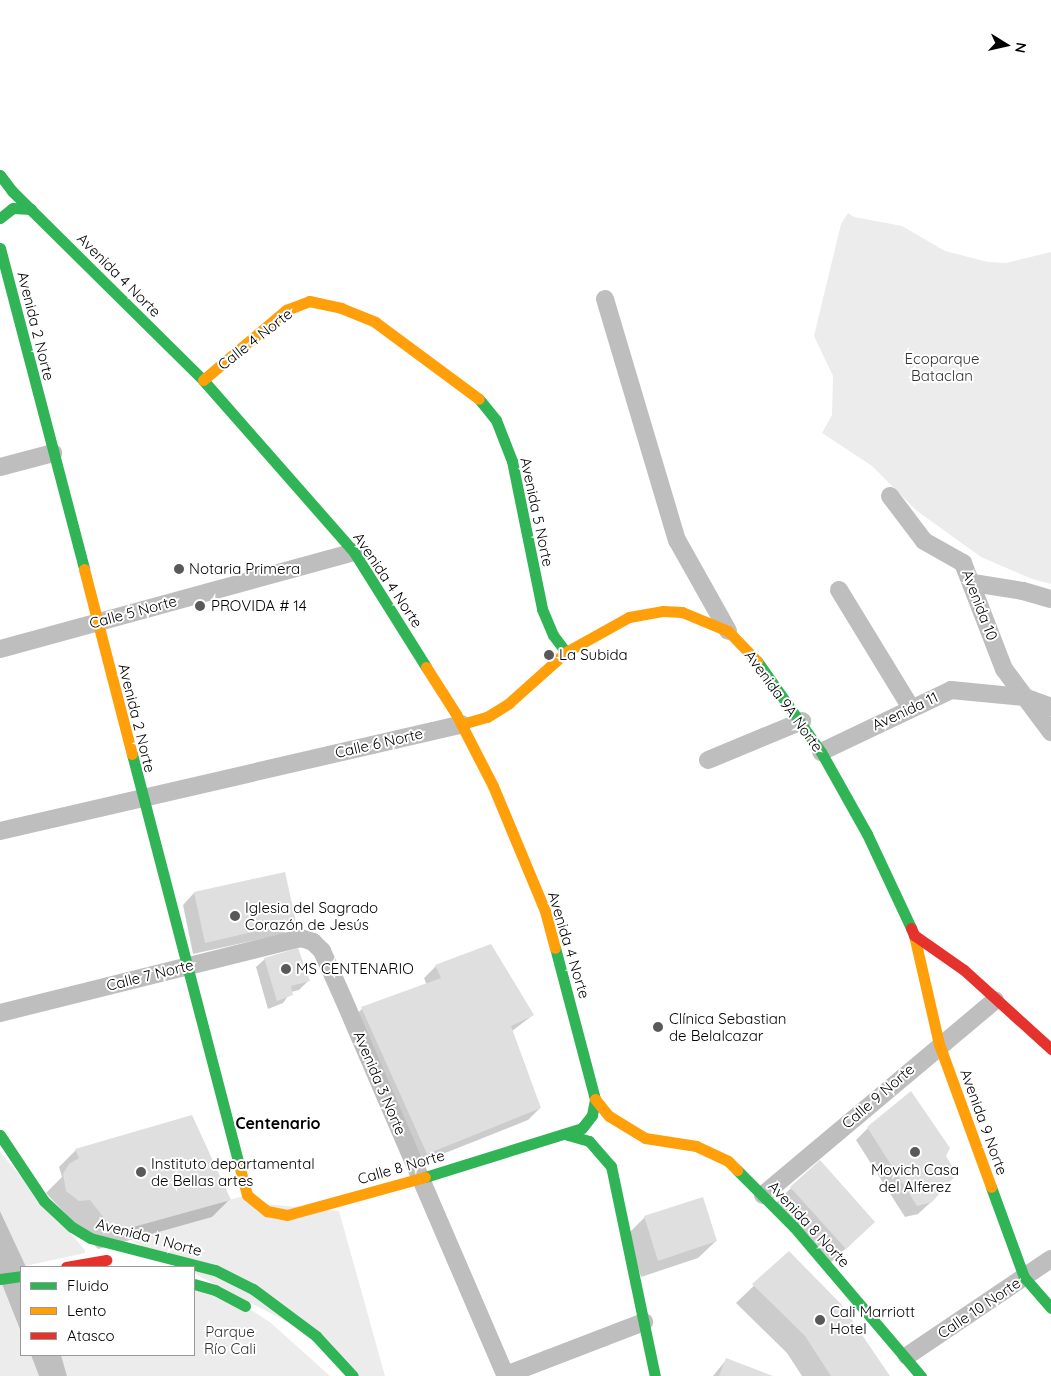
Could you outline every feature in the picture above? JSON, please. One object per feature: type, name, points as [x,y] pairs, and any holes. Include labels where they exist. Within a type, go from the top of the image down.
[{"type":"main road","name":"Avenida 4 Norte","points":[[0,175],[31,209],[203,380],[354,552],[462,724],[493,786],[545,911],[595,1099]]},
{"type":"main road","points":[[0,218],[13,208],[31,209]]},
{"type":"main road","name":"Avenida 2 Norte","points":[[0,248],[141,796],[247,1194]]},
{"type":"main road","name":"Calle 4 Norte","points":[[203,380],[286,310],[309,301]]},
{"type":"main road","name":"Avenida 5 Norte","points":[[309,301],[341,308],[375,322],[476,395],[496,420],[512,461],[542,608],[553,634],[566,652]]},
{"type":"main road","name":"Calle 6 Norte","points":[[462,724],[487,717],[509,703],[566,652],[607,627],[648,613],[682,612],[699,616],[728,631]]},
{"type":"main road","name":"Avenida 9A Norte","points":[[728,631],[752,654],[802,720],[867,834],[914,935]]},
{"type":"main road","points":[[914,935],[964,970],[1051,1049]]},
{"type":"main road","name":"Avenida 9 Norte","points":[[914,935],[940,1044],[1024,1277],[1051,1308]]},
{"type":"main road","name":"Calle 8 Norte","points":[[247,1194],[267,1212],[287,1214],[421,1178],[568,1135],[588,1122],[595,1099]]},
{"type":"main road","name":"Avenida 8 Norte","points":[[595,1099],[609,1116],[645,1138],[696,1146],[728,1161],[763,1195],[908,1356],[921,1376]]},
{"type":"main road","points":[[568,1135],[594,1144],[613,1162],[655,1376]]},
{"type":"main road","name":"Avenida 1 Norte","points":[[0,1136],[44,1201],[90,1238],[195,1266]]},
{"type":"main road","name":"Avenida 8 Norte","points":[[628,1144],[645,1138]]},
{"type":"main road","points":[[73,1266],[110,1261],[90,1238]]},
{"type":"main road","name":"Avenida 1 Norte","points":[[195,1266],[221,1273],[280,1307],[316,1336]]},
{"type":"main road","points":[[0,1279],[20,1276]]},
{"type":"main road","points":[[195,1284],[215,1290],[258,1314]]},
{"type":"main road","points":[[316,1336],[338,1376]]},
{"type":"main road","points":[[316,1336],[353,1376]]},
{"type":"street","name":"Avenida 9A Norte","points":[[605,299],[677,540],[728,631]]},
{"type":"street","points":[[0,467],[53,453]]},
{"type":"street","name":"Avenida 10","points":[[890,496],[924,541],[963,563],[973,583],[1004,669],[1051,732]]},
{"type":"street","name":"Calle 5 Norte","points":[[0,650],[354,552]]},
{"type":"street","points":[[973,583],[1023,591],[1051,600]]},
{"type":"street","points":[[839,590],[911,708]]},
{"type":"street","name":"Avenida 11","points":[[821,752],[951,690],[1024,697],[1051,707]]},
{"type":"street","points":[[708,760],[802,720]]},
{"type":"street","name":"Calle 6 Norte","points":[[0,830],[141,796],[462,724]]},
{"type":"street","name":"Calle 7 Norte","points":[[0,1013],[301,938]]},
{"type":"street","name":"Avenida 3 Norte","points":[[301,938],[313,942],[322,951],[506,1375]]},
{"type":"street","name":"Calle 9 Norte","points":[[763,1195],[940,1044],[995,1000]]},
{"type":"street","name":"Calle 10 Norte","points":[[908,1356],[1051,1259]]},
{"type":"street","points":[[506,1375],[644,1322]]},
{"type":"green space","name":"Ecoparque Bataclan","points":[[848,213],[854,217],[902,226],[945,251],[988,262],[1006,263],[1051,252],[1051,584],[1032,579],[981,557],[917,511],[872,466],[822,433],[832,415],[833,376],[814,336],[841,224]]},
{"type":"green space","points":[[0,1152],[85,1250],[85,1253],[25,1266],[0,1211]]},
{"type":"green space","points":[[247,1195],[254,1203],[339,1211],[385,1376],[353,1376],[316,1337],[195,1274],[195,1266],[180,1266],[115,1232]]},
{"type":"green space","points":[[0,1279],[20,1329],[20,1356],[31,1356],[39,1376],[0,1376]]},
{"type":"green space","name":"Parque Río Cali","points":[[195,1284],[244,1305],[271,1323],[330,1376],[67,1376],[61,1356],[195,1356]]},
{"type":"shaded area","points":[[0,1211],[26,1266],[20,1266],[20,1329],[0,1279]]},
{"type":"shaded area","points":[[31,1356],[61,1356],[67,1376],[39,1376]]},
{"type":"building","points":[[285,872],[296,922],[205,943],[194,892]]},
{"type":"building","points":[[491,944],[534,1015],[511,1026],[541,1108],[427,1154],[361,1007],[441,978],[435,965]]},
{"type":"building","name":"MS CENTENARIO","points":[[298,948],[310,981],[291,986],[293,995],[277,1001],[264,958]]},
{"type":"building","name":"Movich Casa del Alferez","points":[[911,1091],[950,1148],[946,1156],[957,1174],[932,1202],[917,1206],[867,1127]]},
{"type":"building","name":"Instituto departamental de Bellas artes","points":[[192,1115],[231,1200],[115,1232],[90,1200],[79,1201],[66,1191],[63,1174],[69,1164],[79,1158],[75,1149]]},
{"type":"building","points":[[820,1160],[875,1222],[846,1249],[790,1187]]},
{"type":"building","points":[[703,1197],[717,1241],[658,1261],[644,1216]]},
{"type":"building","name":"Cali Marriott Hotel","points":[[789,1251],[841,1304],[890,1376],[831,1376],[805,1336],[752,1284]]},
{"type":"building","points":[[726,1358],[773,1376],[719,1376]]},
{"type":"traffic: fast","points":[[0,175],[12,191],[203,380],[354,552],[426,667]]},
{"type":"traffic: fast","points":[[0,218],[13,208],[31,209]]},
{"type":"traffic: fast","points":[[0,248],[84,569]]},
{"type":"traffic: fast","points":[[479,399],[496,420],[512,461],[542,609],[553,635],[566,652]]},
{"type":"traffic: fast","points":[[757,661],[821,752],[867,834],[911,928]]},
{"type":"traffic: fast","points":[[132,754],[239,1165]]},
{"type":"traffic: fast","points":[[425,1177],[582,1128],[592,1115],[595,1099],[555,948]]},
{"type":"traffic: fast","points":[[0,1135],[44,1201],[72,1227],[90,1238],[215,1270],[253,1289],[316,1336],[353,1376]]},
{"type":"traffic: fast","points":[[568,1135],[589,1141],[611,1166],[655,1376]]},
{"type":"traffic: fast","points":[[737,1170],[794,1227],[921,1376]]},
{"type":"traffic: fast","points":[[991,1187],[1024,1277],[1051,1308]]},
{"type":"traffic: fast","points":[[0,1279],[20,1276]]},
{"type":"traffic: fast","points":[[195,1284],[215,1290],[245,1306]]},
{"type":"traffic: slow","points":[[203,380],[286,310],[309,301],[341,308],[375,322],[479,399]]},
{"type":"traffic: slow","points":[[84,569],[132,754]]},
{"type":"traffic: slow","points":[[462,724],[487,717],[509,703],[566,652],[629,617],[663,611],[682,612],[728,631],[757,661]]},
{"type":"traffic: slow","points":[[426,667],[456,714],[493,786],[545,911],[555,948]]},
{"type":"traffic: slow","points":[[914,935],[939,1044],[991,1187]]},
{"type":"traffic: slow","points":[[595,1099],[609,1116],[645,1138],[696,1146],[728,1161],[737,1170]]},
{"type":"traffic: slow","points":[[239,1165],[247,1195],[267,1211],[287,1215],[425,1177]]},
{"type":"traffic: jam","points":[[911,928],[914,935],[964,970],[1051,1049]]},
{"type":"traffic: jam","points":[[72,1266],[106,1260]]},
{"type":"place","name":"Notaria Primera","points":[[179,569]]},
{"type":"place","name":"PROVIDA # 14","points":[[200,606]]},
{"type":"place","name":"La Subida","points":[[549,655]]},
{"type":"place","name":"Iglesia del Sagrado Corazón de Jesús","points":[[235,916]]},
{"type":"place","name":"MS CENTENARIO","points":[[286,969]]},
{"type":"place","name":"Clínica Sebastian de Belalcazar","points":[[658,1027]]},
{"type":"place","name":"Movich Casa del Alferez","points":[[915,1152]]},
{"type":"place","name":"Instituto departamental de Bellas artes","points":[[141,1172]]},
{"type":"place","name":"Cali Marriott Hotel","points":[[820,1320]]},
{"type":"district","name":"Centenario","points":[[278,1123]]}]
